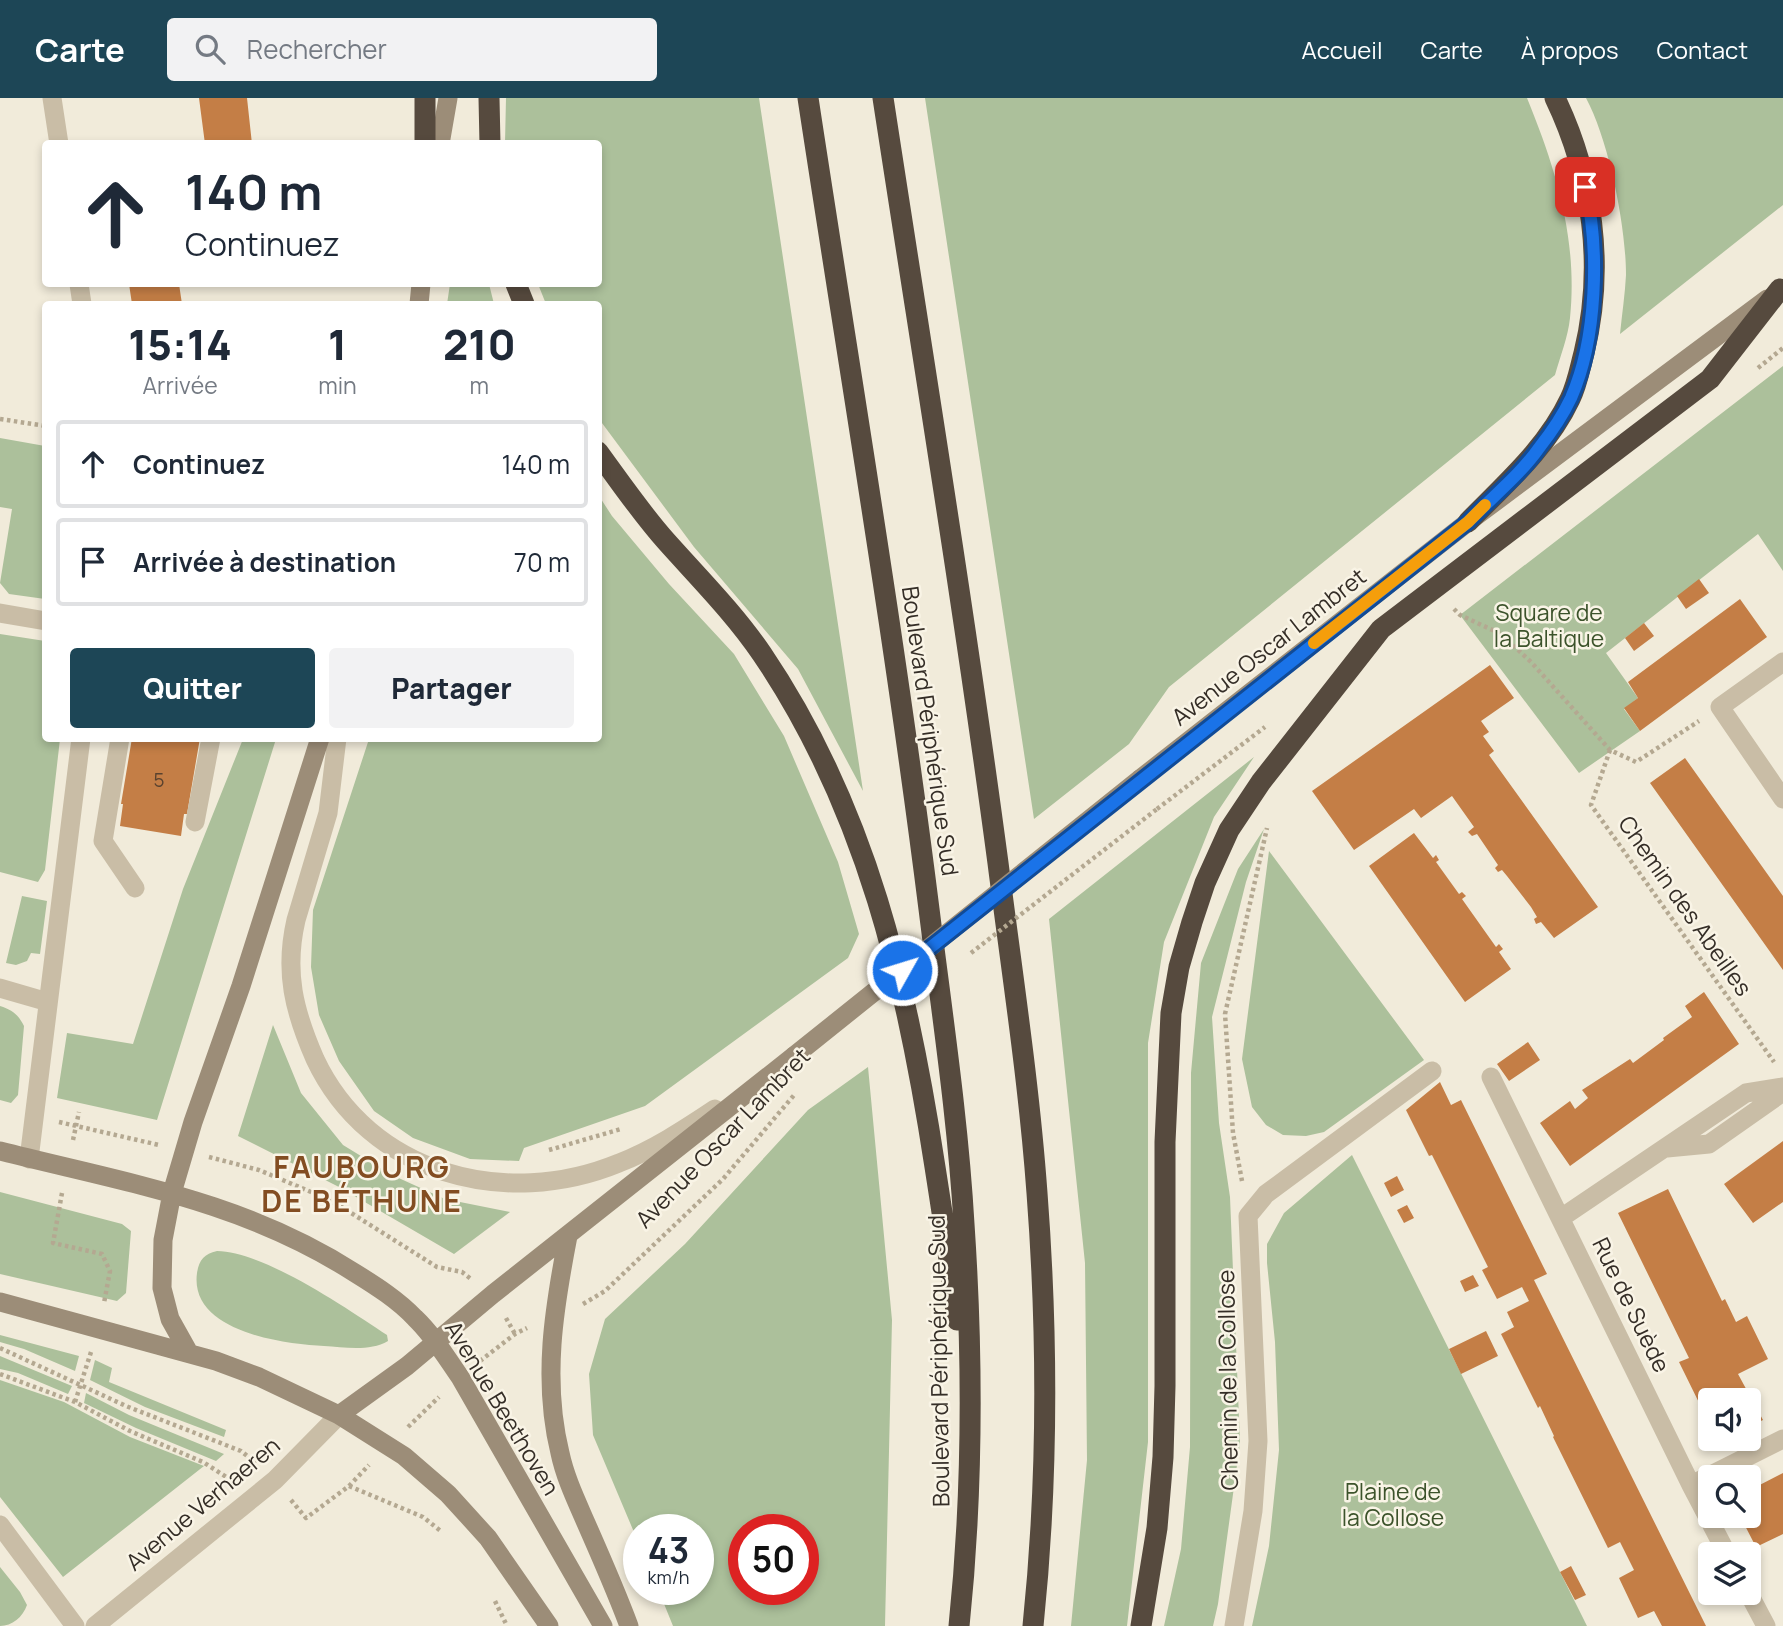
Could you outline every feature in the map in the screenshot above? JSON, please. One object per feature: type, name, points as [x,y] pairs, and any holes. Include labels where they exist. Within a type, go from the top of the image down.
[{"type":"highway","points":[[425,98],[425,140]]},
{"type":"highway","points":[[489,98],[490,140]]},
{"type":"highway","name":"Boulevard Périphérique Sud","points":[[808,98],[915,799],[948,1059],[964,1220],[970,1325],[971,1448],[968,1539],[959,1626]]},
{"type":"highway","points":[[883,98],[986,780],[1025,1068],[1037,1189],[1043,1285],[1045,1469],[1033,1626]]},
{"type":"highway","points":[[1468,522],[1539,449],[1570,398],[1590,328],[1595,264],[1591,214],[1578,160],[1555,98]]},
{"type":"highway","points":[[1141,1626],[1157,1528],[1163,1457],[1166,1386],[1165,1142],[1171,1013],[1192,922],[1205,883],[1228,830],[1261,782],[1381,629],[1710,379],[1782,288]]},
{"type":"highway","points":[[602,457],[664,539],[723,604],[761,652],[814,740],[847,811],[872,877],[914,1045],[928,1120],[956,1313],[971,1448]]},
{"type":"main road","points":[[441,140],[448,98]]},
{"type":"main road","name":"Avenue Oscar Lambret","points":[[339,1415],[407,1366],[493,1294],[1140,779],[1468,522],[1782,288]]},
{"type":"main road","points":[[189,1353],[170,1320],[162,1288],[163,1240],[172,1193],[319,742]]},
{"type":"main road","name":"Avenue Beethoven","points":[[0,1151],[172,1193],[255,1220],[326,1254],[414,1315],[436,1341],[460,1377],[603,1626]]},
{"type":"main road","name":"Avenue Beethoven","points":[[568,1236],[554,1315],[550,1375],[552,1414],[560,1454],[629,1626]]},
{"type":"main road","points":[[0,1303],[189,1353],[259,1377],[339,1415],[404,1456],[448,1494],[488,1538],[550,1626]]},
{"type":"street","points":[[52,98],[58,140]]},
{"type":"street","points":[[0,613],[42,620]]},
{"type":"street","points":[[1783,662],[1720,707],[1783,799]]},
{"type":"street","points":[[29,1159],[80,742]]},
{"type":"street","points":[[119,742],[103,841],[135,888]]},
{"type":"street","points":[[195,822],[210,742]]},
{"type":"street","name":"Avenue Oscar Lambret","points":[[337,742],[328,813],[296,920],[290,959],[293,994],[307,1041],[332,1089],[378,1140],[419,1163],[469,1178],[519,1184],[579,1175],[618,1164],[695,1122],[794,1056]]},
{"type":"street","points":[[0,988],[48,1002]]},
{"type":"street","points":[[1248,1216],[1266,1194],[1432,1071]]},
{"type":"street","name":"Rue de Suède","points":[[1491,1077],[1721,1542]]},
{"type":"street","points":[[1561,1218],[1666,1149],[1709,1144],[1783,1090]]},
{"type":"street","name":"Chemin de la Collose","points":[[1234,1626],[1253,1511],[1258,1441],[1248,1216]]},
{"type":"street","name":"Avenue Verhaeren","points":[[95,1626],[275,1480],[339,1415]]},
{"type":"street","points":[[1691,1485],[1783,1439]]},
{"type":"street","points":[[0,1525],[75,1626]]},
{"type":"street","points":[[1755,1605],[1766,1626]]},
{"type":"path","points":[[0,419],[42,425]]},
{"type":"path","points":[[1454,609],[1460,615],[1501,634],[1531,662],[1609,750],[1636,762],[1720,707]]},
{"type":"path","name":"Chemin des Abeilles","points":[[1609,750],[1591,805],[1775,1062]]},
{"type":"path","points":[[960,962],[1157,809]]},
{"type":"path","points":[[1248,1216],[1233,1133],[1225,1014],[1268,824]]},
{"type":"path","name":"Avenue Oscar Lambret","points":[[554,1315],[605,1291],[723,1180],[776,1113],[802,1087]]},
{"type":"path","points":[[75,1402],[99,1329],[110,1271],[102,1254],[53,1243],[79,1112]]},
{"type":"path","points":[[34,1116],[259,1170],[286,1180],[340,1206],[437,1267],[462,1272],[493,1294],[515,1334]]},
{"type":"path","points":[[538,1183],[536,1154],[627,1128]]},
{"type":"path","points":[[0,1348],[126,1406],[241,1451],[275,1480],[306,1518],[354,1480],[357,1489]]},
{"type":"path","points":[[0,1374],[17,1378],[75,1402],[130,1431],[203,1462],[255,1496]]},
{"type":"path","points":[[349,1486],[423,1517],[450,1538]]},
{"type":"path","points":[[492,1593],[506,1626]]},
{"type":"green space","points":[[506,98],[759,98],[863,791],[798,669],[694,547],[602,423],[602,301],[545,301],[539,287],[602,287],[602,140],[505,140]]},
{"type":"green space","points":[[925,98],[1527,98],[1547,151],[1568,233],[1572,289],[1570,318],[1555,375],[1169,687],[1129,744],[1034,819]]},
{"type":"green space","points":[[1586,98],[1783,98],[1783,205],[1620,334],[1626,275],[1623,233],[1609,160]]},
{"type":"green space","points":[[450,287],[490,287],[493,301],[447,301]]},
{"type":"green space","name":"Square de la Baltique","points":[[1783,366],[1783,571],[1758,534],[1606,653],[1638,698],[1624,709],[1640,731],[1579,773],[1460,615]]},
{"type":"green space","points":[[0,438],[42,445],[42,599],[9,594],[0,583],[12,509],[0,507]]},
{"type":"green space","points":[[602,501],[669,584],[734,654],[784,736],[838,862],[859,934],[848,958],[645,1106],[524,1148],[519,1161],[470,1159],[413,1138],[374,1111],[339,1061],[319,1015],[311,967],[313,910],[368,742],[602,742]]},
{"type":"green space","points":[[0,634],[42,641],[42,742],[60,742],[45,870],[38,882],[0,872]]},
{"type":"green space","points":[[242,742],[275,742],[157,1120],[57,1098],[67,1033],[133,1044],[183,889]]},
{"type":"green space","points":[[1254,757],[1214,817],[1164,942],[1148,1043],[1148,1442],[1127,1626],[1071,1626],[1087,1460],[1085,1263],[1049,919]]},
{"type":"green space","points":[[1264,829],[1246,882],[1212,1017],[1219,1123],[1230,1197],[1240,1443],[1213,1626],[1164,1626],[1181,1549],[1190,1447],[1191,1073],[1201,963],[1238,869]]},
{"type":"green space","points":[[1269,851],[1424,1060],[1324,1132],[1306,1136],[1283,1135],[1266,1125],[1252,1107],[1242,1059]]},
{"type":"green space","points":[[22,896],[47,901],[40,954],[31,953],[27,961],[16,965],[6,963]]},
{"type":"green space","points":[[0,1006],[14,1013],[24,1026],[18,1095],[11,1103],[0,1100]]},
{"type":"green space","points":[[273,1025],[301,1093],[343,1145],[392,1175],[445,1199],[510,1212],[454,1254],[339,1187],[238,1136]]},
{"type":"green space","points":[[868,1067],[892,1320],[885,1626],[673,1626],[664,1605],[714,1605],[714,1514],[626,1514],[593,1435],[589,1374],[605,1319],[685,1244],[808,1110]]},
{"type":"green space","name":"Plaine de la Collose","points":[[1352,1155],[1587,1626],[1252,1626],[1269,1546],[1279,1450],[1275,1342],[1267,1244],[1284,1213]]},
{"type":"green space","points":[[0,1192],[122,1224],[131,1231],[126,1293],[117,1301],[0,1274]]},
{"type":"green space","points":[[217,1251],[258,1261],[305,1283],[387,1335],[388,1341],[365,1348],[307,1345],[264,1338],[223,1321],[208,1309],[199,1293],[197,1273],[203,1258]]},
{"type":"green space","points":[[0,1335],[79,1356],[75,1371],[24,1349],[0,1342]]},
{"type":"green space","points":[[0,1356],[72,1386],[68,1394],[18,1373],[0,1369]]},
{"type":"green space","points":[[95,1360],[112,1368],[109,1382],[226,1430],[224,1437],[145,1407],[90,1380]]},
{"type":"green space","points":[[0,1380],[64,1402],[130,1437],[204,1466],[63,1577],[0,1497]]},
{"type":"green space","points":[[86,1393],[129,1415],[224,1454],[216,1461],[136,1428],[84,1403]]},
{"type":"green space","points":[[0,1567],[27,1605],[16,1620],[0,1626]]},
{"type":"building","points":[[199,98],[247,98],[252,140],[204,140]]},
{"type":"building","points":[[129,287],[179,287],[182,301],[132,301]]},
{"type":"building","points":[[1699,579],[1709,593],[1686,609],[1677,596]]},
{"type":"building","points":[[1740,599],[1767,637],[1640,731],[1624,708],[1638,698],[1628,682]]},
{"type":"building","points":[[1644,623],[1654,636],[1634,651],[1625,638]]},
{"type":"building","points":[[1490,665],[1514,698],[1481,721],[1489,732],[1483,736],[1494,751],[1489,755],[1598,907],[1554,938],[1541,922],[1536,924],[1534,919],[1537,917],[1531,907],[1502,870],[1498,872],[1495,868],[1498,865],[1477,834],[1472,836],[1468,832],[1474,827],[1452,796],[1421,818],[1414,809],[1354,850],[1312,791]]},
{"type":"building","points":[[131,742],[199,742],[181,836],[120,826]]},
{"type":"building","points":[[1685,758],[1783,896],[1783,970],[1650,783]]},
{"type":"building","points":[[1414,833],[1433,858],[1436,855],[1439,860],[1436,862],[1459,894],[1462,892],[1466,896],[1462,899],[1496,947],[1499,944],[1503,949],[1499,952],[1511,969],[1465,1002],[1369,866]]},
{"type":"building","points":[[1704,992],[1739,1044],[1570,1166],[1540,1123],[1570,1101],[1575,1109],[1588,1098],[1582,1090],[1630,1059],[1633,1063],[1664,1040],[1663,1038],[1692,1017],[1685,1006]]},
{"type":"building","points":[[1528,1042],[1540,1060],[1509,1081],[1497,1064]]},
{"type":"building","points":[[1440,1082],[1451,1105],[1461,1100],[1547,1274],[1534,1280],[1706,1626],[1662,1626],[1654,1611],[1638,1618],[1619,1578],[1634,1570],[1620,1542],[1608,1548],[1540,1406],[1538,1408],[1501,1334],[1514,1327],[1507,1312],[1529,1301],[1522,1287],[1497,1299],[1482,1270],[1488,1267],[1432,1155],[1429,1156],[1406,1110]]},
{"type":"building","points":[[1783,1141],[1783,1202],[1753,1223],[1724,1184]]},
{"type":"building","points":[[1397,1176],[1404,1190],[1391,1197],[1384,1183]]},
{"type":"building","points":[[1668,1189],[1722,1301],[1725,1299],[1736,1322],[1747,1316],[1768,1359],[1738,1374],[1746,1388],[1698,1388],[1698,1401],[1679,1362],[1689,1358],[1618,1213]]},
{"type":"building","points":[[1407,1205],[1414,1218],[1404,1223],[1397,1210]]},
{"type":"building","points":[[1473,1275],[1479,1286],[1465,1292],[1460,1281]]},
{"type":"building","points":[[1486,1331],[1498,1356],[1461,1374],[1449,1349]]},
{"type":"building","points":[[1783,1473],[1783,1534],[1761,1545],[1761,1542],[1753,1542],[1746,1528],[1761,1528],[1761,1484]]},
{"type":"building","points":[[1571,1566],[1586,1595],[1575,1600],[1560,1572]]},
{"type":"slow traffic","points":[[1314,643],[1468,522],[1485,505]]},
{"type":"district","name":"FAUBOURG DE BÉTHUNE","points":[[362,1185]]},
{"type":"route","points":[[902,970],[1468,522],[1539,449],[1570,398],[1590,328],[1595,264],[1591,214],[1585,187]]}]
